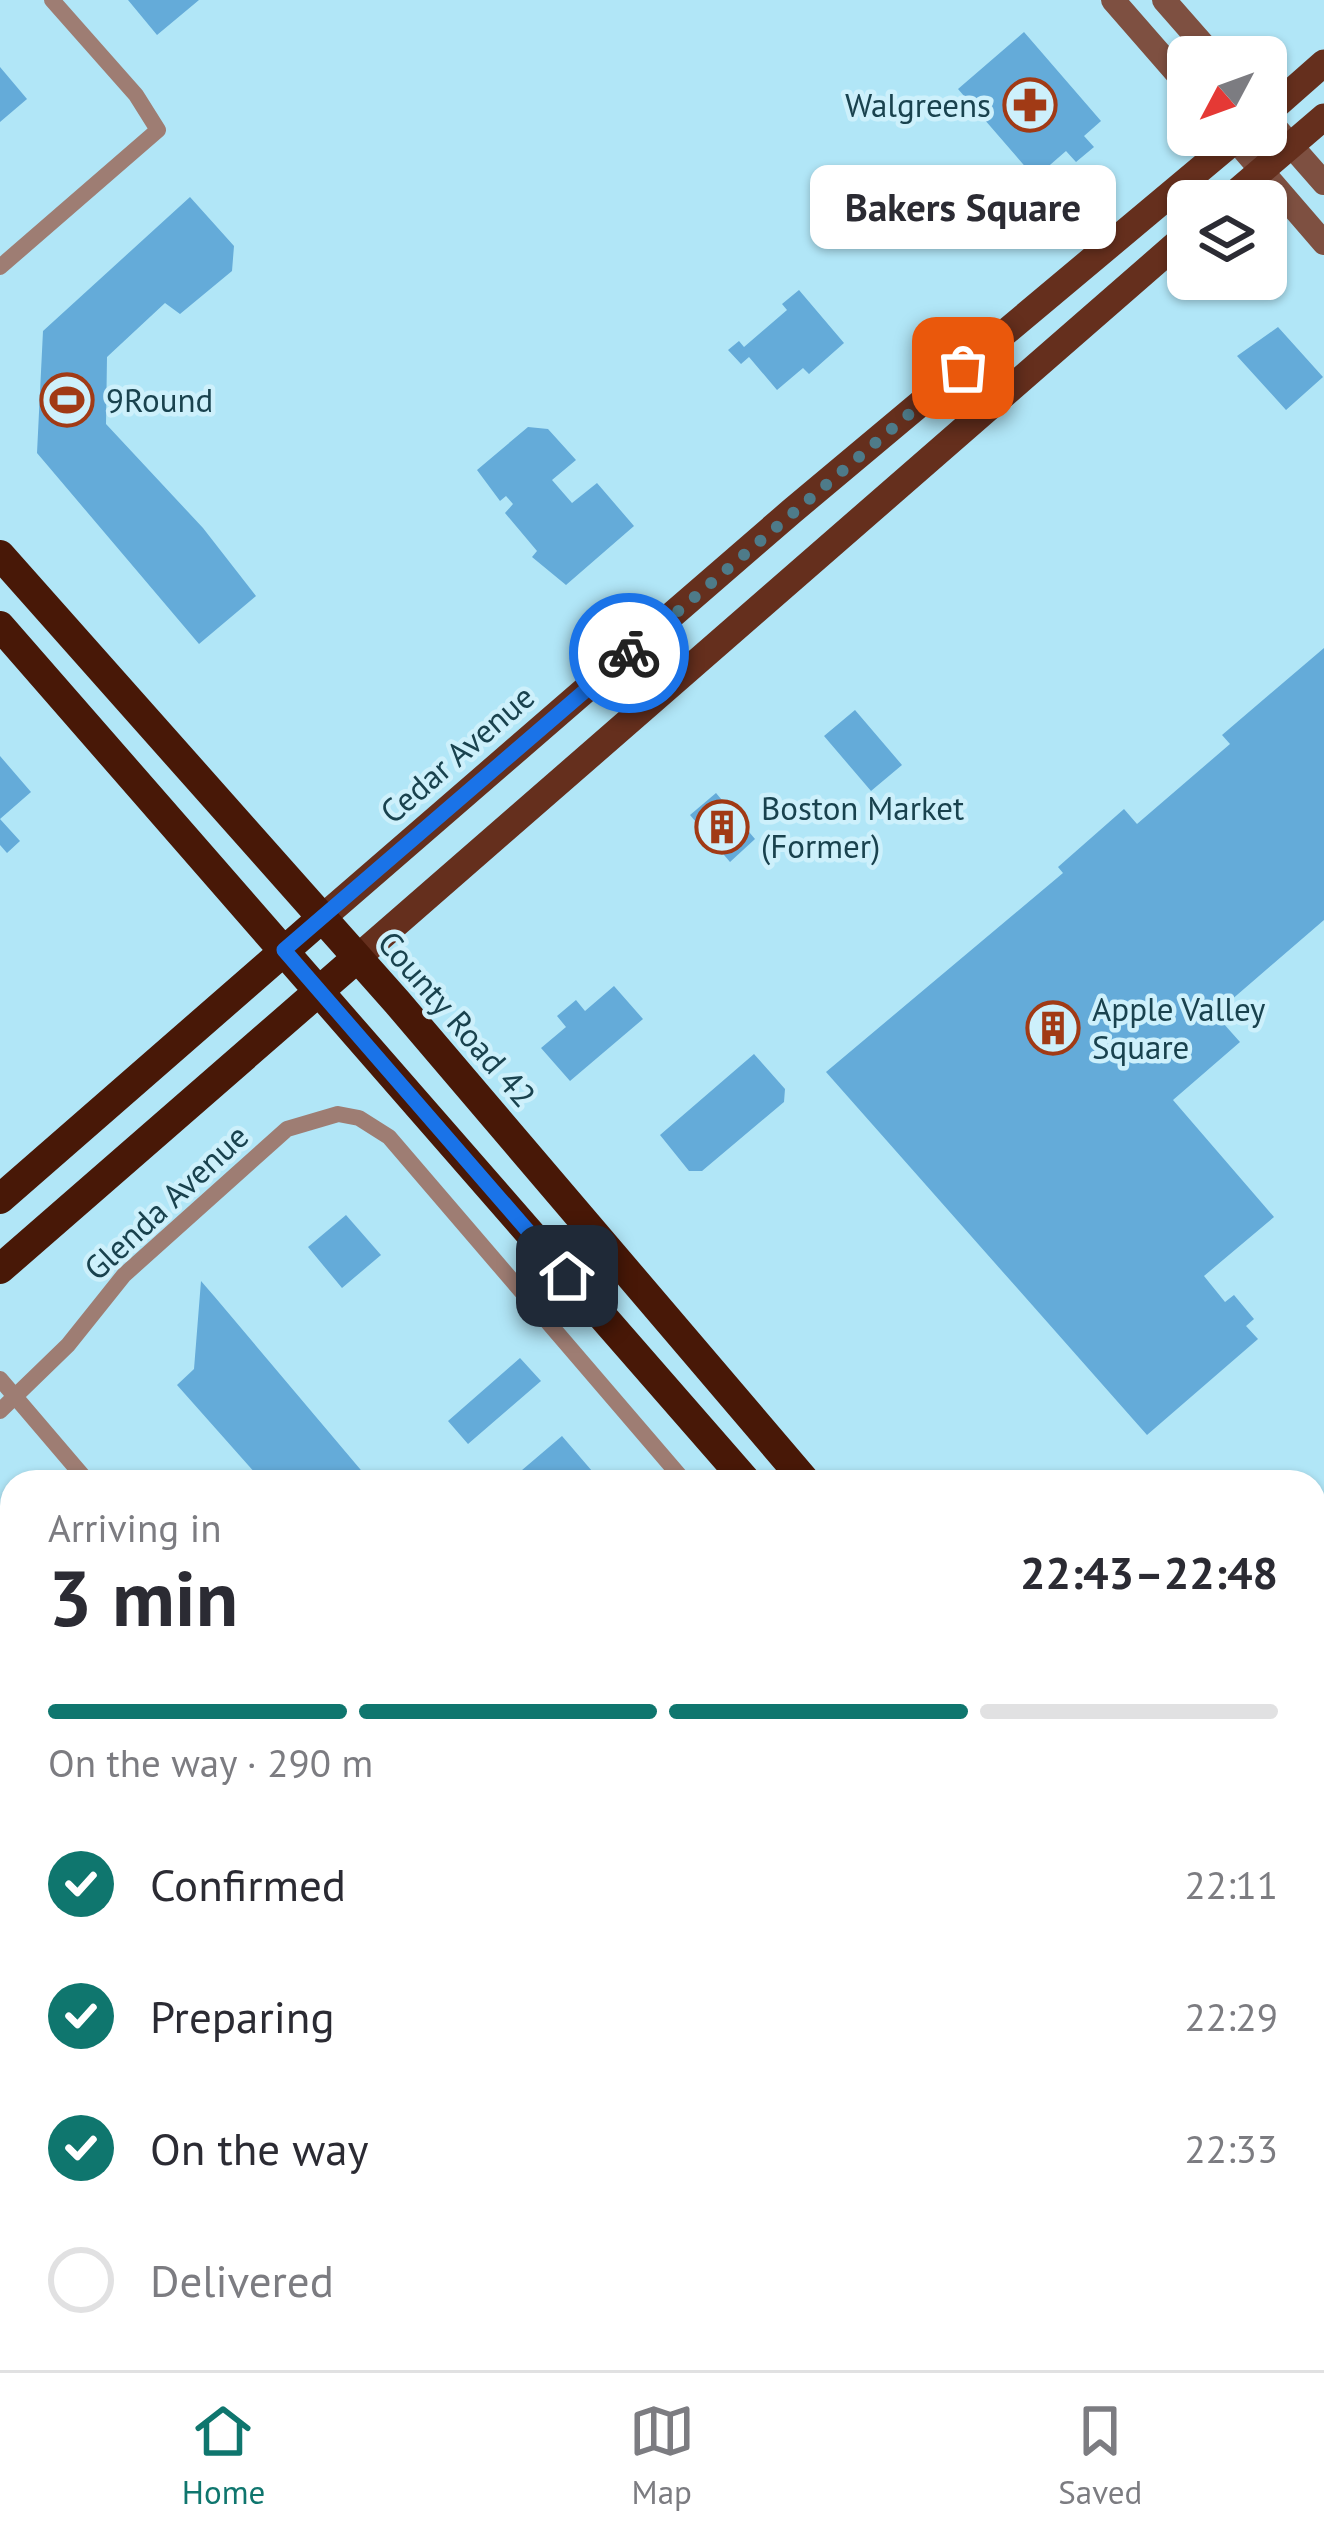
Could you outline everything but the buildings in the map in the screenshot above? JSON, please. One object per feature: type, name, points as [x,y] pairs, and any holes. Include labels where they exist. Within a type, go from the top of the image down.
[{"type":"highway","name":"County Road 42","points":[[0,555],[357,958],[796,1470]]},
{"type":"highway","points":[[0,626],[737,1470]]},
{"type":"highway","name":"Cedar Avenue","points":[[0,1199],[322,918]]},
{"type":"highway","points":[[0,1269],[357,958]]},
{"type":"main road","points":[[1287,97],[1324,63]]},
{"type":"main road","points":[[1250,180],[1324,117]]},
{"type":"main road","name":"Cedar Avenue","points":[[322,918],[792,511],[1213,156]]},
{"type":"main road","points":[[357,958],[1167,253]]},
{"type":"street","points":[[0,267],[158,130],[136,95],[52,0]]},
{"type":"street","points":[[1113,0],[1167,62]]},
{"type":"street","points":[[1164,0],[1196,36]]},
{"type":"street","points":[[1287,140],[1324,183]]},
{"type":"street","points":[[1250,156],[1324,243]]},
{"type":"street","name":"Glenda Avenue","points":[[0,1411],[68,1345],[124,1275],[287,1129],[338,1114],[359,1118],[388,1137],[675,1470]]},
{"type":"street","points":[[0,1379],[78,1470]]},
{"type":"way so far","points":[[629,653],[963,368]]},
{"type":"place","name":"Walgreens","points":[[1030,105]]},
{"type":"place","name":"Bakers Square","points":[[963,368]]},
{"type":"place","name":"9Round","points":[[67,400]]},
{"type":"place","name":"Boston Market (Former)","points":[[722,827]]},
{"type":"place","name":"Apple Valley Square","points":[[1053,1028]]},
{"type":"route","points":[[567,1276],[284,950],[629,653]]}]
